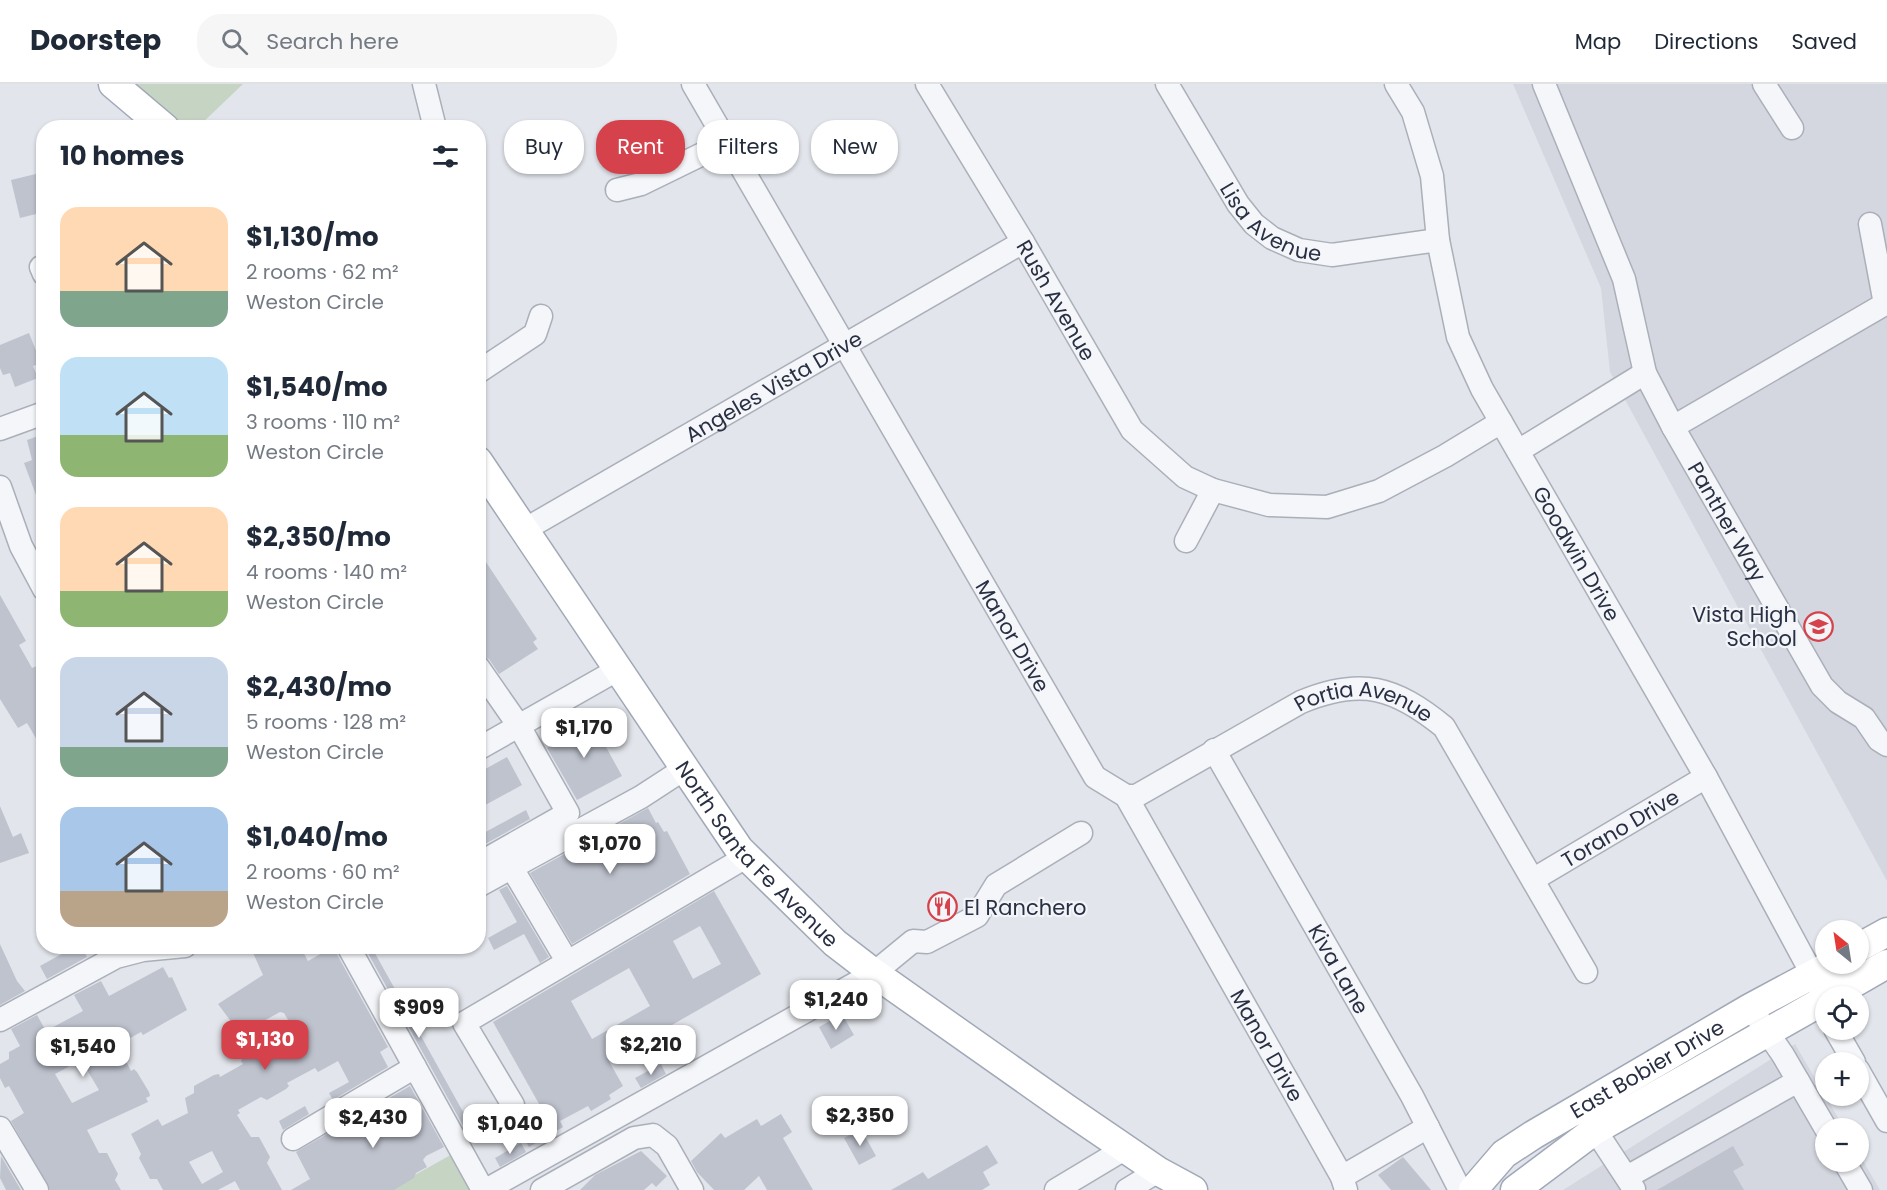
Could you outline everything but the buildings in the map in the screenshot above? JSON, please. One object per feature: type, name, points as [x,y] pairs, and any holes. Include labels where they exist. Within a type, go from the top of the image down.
[{"type":"main road","points":[[113,84],[156,120]]},
{"type":"main road","name":"North Santa Fe Avenue","points":[[486,473],[684,769],[746,857],[835,943],[874,973],[1158,1171],[1193,1190]]},
{"type":"main road","points":[[1869,942],[1887,932]]},
{"type":"main road","name":"East Bobier Drive","points":[[1826,986],[1887,964]]},
{"type":"main road","name":"East Bobier Drive","points":[[1515,1190],[1588,1119],[1750,1008],[1815,989]]},
{"type":"main road","name":"East Bobier Drive","points":[[1473,1190],[1504,1154],[1588,1119],[1768,1032],[1815,995]]},
{"type":"street","points":[[424,84],[433,120]]},
{"type":"street","name":"Manor Drive","points":[[693,84],[714,120]]},
{"type":"street","name":"Rush Avenue","points":[[927,84],[1023,242],[1132,430],[1185,477],[1213,490],[1269,505],[1327,507],[1379,491],[1445,456],[1501,422]]},
{"type":"street","name":"Lisa Avenue","points":[[1167,84],[1239,204],[1254,224],[1272,238],[1299,250],[1332,255],[1438,240]]},
{"type":"street","name":"Goodwin Drive","points":[[1396,84],[1413,112],[1432,177],[1438,240],[1458,337],[1482,389],[1826,986]]},
{"type":"street","name":"Panther Way","points":[[1544,84],[1624,279],[1645,373],[1673,427],[1822,686],[1838,702],[1864,717],[1879,740],[1887,745]]},
{"type":"street","points":[[1769,91],[1792,128]]},
{"type":"street","points":[[617,190],[641,184],[697,157]]},
{"type":"street","name":"Manor Drive","points":[[746,174],[1095,777],[1126,796],[1344,1184]]},
{"type":"street","points":[[1673,427],[1885,304],[1870,224]]},
{"type":"street","name":"Angeles Vista Drive","points":[[524,530],[1023,242]]},
{"type":"street","points":[[486,367],[535,334],[541,316]]},
{"type":"street","points":[[1518,451],[1645,373]]},
{"type":"street","points":[[0,429],[36,416]]},
{"type":"street","points":[[0,487],[21,546],[36,575]]},
{"type":"street","points":[[1186,541],[1213,490]]},
{"type":"street","points":[[486,745],[618,670]]},
{"type":"street","points":[[486,679],[519,726],[568,813],[486,859]]},
{"type":"street","name":"Portia Avenue","points":[[1126,796],[1136,796],[1214,750],[1323,692],[1361,687],[1380,689],[1417,705],[1444,727],[1586,972]]},
{"type":"street","name":"Panther Way","points":[[1864,717],[1887,717]]},
{"type":"street","name":"Kiva Lane","points":[[1214,750],[1428,1127],[1460,1190]]},
{"type":"street","points":[[486,882],[641,797],[684,769]]},
{"type":"street","name":"Torano Drive","points":[[1534,879],[1706,777]]},
{"type":"street","points":[[352,954],[485,1190],[874,973],[913,941],[927,942],[977,916],[996,885],[1081,833]]},
{"type":"street","points":[[513,1105],[464,1023],[746,857]]},
{"type":"street","points":[[512,868],[561,951]]},
{"type":"street","points":[[0,1020],[116,957],[128,954]]},
{"type":"street","points":[[1750,1008],[1768,1032],[1820,1118]]},
{"type":"street","points":[[293,1139],[415,1067]]},
{"type":"street","points":[[1588,1119],[1630,1184],[1798,1081]]},
{"type":"street","points":[[1869,1089],[1887,1121]]},
{"type":"street","points":[[1344,1184],[1428,1127]]},
{"type":"street","points":[[0,1128],[36,1190]]},
{"type":"street","points":[[542,1190],[634,1138],[653,1135],[667,1146],[692,1190]]},
{"type":"street","points":[[1056,1190],[1126,1148]]},
{"type":"street","points":[[1127,1190],[1158,1171]]},
{"type":"street","points":[[1850,1172],[1861,1190]]},
{"type":"shaded area","name":"Vista High School","points":[[1513,84],[1887,84],[1887,881],[1610,372],[1601,288]]},
{"type":"shaded area","points":[[1795,1044],[1815,1078],[1815,1106],[1831,1106],[1838,1118],[1815,1118],[1815,1172],[1869,1171],[1880,1190],[1563,1190]]},
{"type":"green space","points":[[136,84],[243,84],[205,120],[174,120]]},
{"type":"green space","points":[[456,1152],[477,1190],[388,1190]]},
{"type":"place","name":"Vista High School","points":[[1818,626]]},
{"type":"place","name":"El Ranchero","points":[[943,907]]}]
